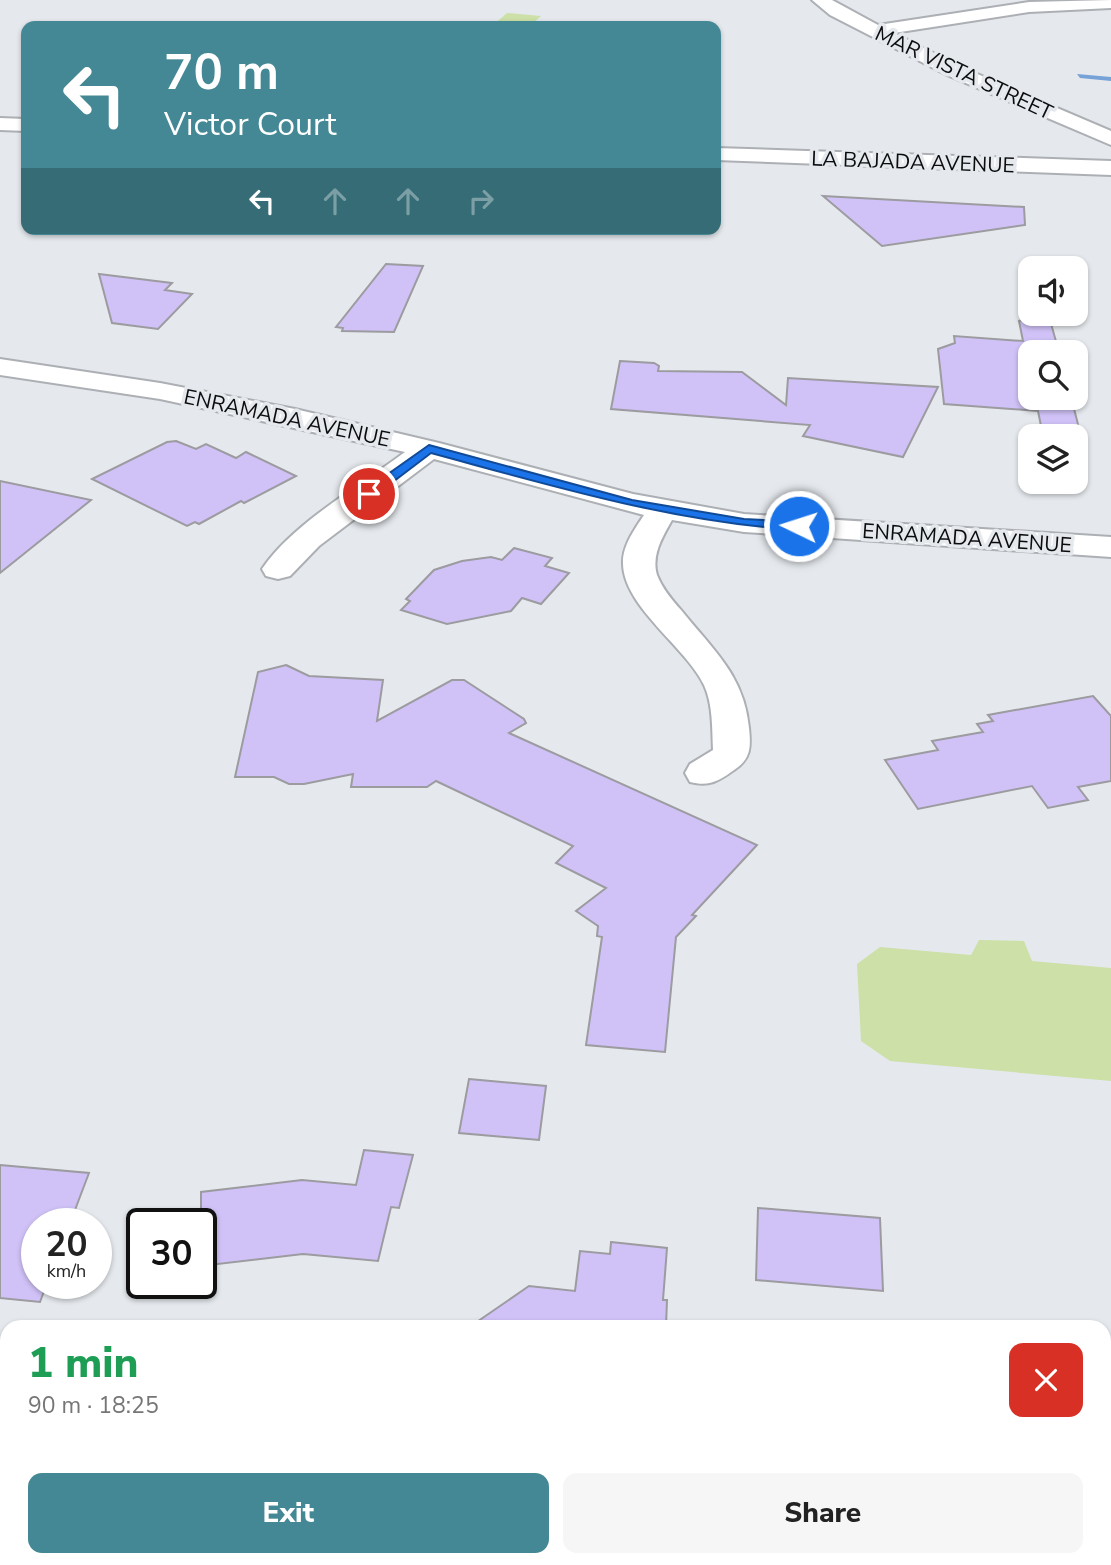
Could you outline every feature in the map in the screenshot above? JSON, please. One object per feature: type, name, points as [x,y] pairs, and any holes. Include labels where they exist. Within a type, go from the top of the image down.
[{"type":"street","name":"MAR VISTA STREET","points":[[821,0],[881,30],[1111,130]]},
{"type":"street","name":"MAR VISTA STREET","points":[[836,0],[881,30],[954,71],[1111,139]]},
{"type":"street","points":[[881,30],[1029,7],[1111,3]]},
{"type":"street","points":[[0,124],[21,125]]},
{"type":"street","name":"LA BAJADA AVENUE","points":[[721,154],[1111,168]]},
{"type":"street","name":"ENRAMADA AVENUE","points":[[0,367],[160,391],[429,449],[631,503],[744,523],[1111,547]]},
{"type":"street","points":[[278,569],[308,539],[429,449]]},
{"type":"street","points":[[663,509],[645,541],[638,564],[642,583],[711,669],[727,703],[732,750],[728,757],[704,773]]},
{"type":"green space","points":[[507,13],[541,16],[536,21],[498,21]]},
{"type":"green space","points":[[979,940],[1024,941],[1032,961],[1111,968],[1111,1081],[890,1061],[861,1041],[857,964],[880,947],[971,955]]},
{"type":"building","points":[[823,196],[1024,207],[1025,225],[882,246]]},
{"type":"building","points":[[386,264],[423,266],[394,332],[342,331],[343,328],[336,327]]},
{"type":"building","points":[[99,274],[172,283],[165,290],[192,294],[158,329],[112,323]]},
{"type":"building","points":[[1020,326],[1052,326],[1056,340],[1023,340]]},
{"type":"building","points":[[954,336],[1018,341],[1018,410],[944,404],[938,349],[955,343]]},
{"type":"building","points":[[620,361],[654,363],[659,366],[658,371],[742,372],[786,405],[788,378],[938,387],[903,457],[803,436],[810,425],[611,409]]},
{"type":"building","points":[[1025,410],[1074,410],[1078,424],[1041,424],[1038,411]]},
{"type":"building","points":[[176,441],[196,449],[206,444],[236,458],[246,452],[296,476],[199,524],[195,522],[187,526],[92,479],[167,442]]},
{"type":"building","points":[[0,481],[91,500],[0,573]]},
{"type":"building","points":[[514,548],[552,558],[545,566],[569,573],[541,604],[522,598],[511,611],[447,624],[401,610],[410,601],[406,599],[434,570],[462,561],[491,557],[502,560]]},
{"type":"building","points":[[286,665],[309,676],[383,680],[377,721],[452,680],[464,680],[524,719],[526,723],[509,733],[757,845],[692,915],[696,916],[676,937],[665,1052],[586,1045],[602,937],[597,936],[598,926],[576,911],[606,888],[556,863],[573,846],[436,781],[427,787],[351,787],[353,774],[304,784],[289,784],[274,777],[235,777],[258,672]]},
{"type":"building","points":[[1093,696],[1111,716],[1111,781],[1078,787],[1088,800],[1048,808],[1032,786],[918,809],[885,760],[938,750],[932,741],[983,732],[977,724],[993,721],[988,715]]},
{"type":"building","points":[[469,1079],[546,1086],[539,1140],[459,1133]]},
{"type":"building","points":[[364,1150],[413,1155],[399,1208],[391,1207],[378,1261],[303,1254],[217,1264],[217,1208],[201,1208],[201,1192],[302,1180],[356,1185]]},
{"type":"building","points":[[0,1165],[89,1173],[76,1208],[21,1208],[21,1299],[41,1299],[40,1302],[0,1298]]},
{"type":"building","points":[[758,1208],[880,1218],[883,1291],[756,1280]]},
{"type":"building","points":[[611,1242],[667,1248],[663,1300],[667,1300],[666,1320],[480,1320],[529,1286],[575,1291],[580,1251],[610,1254]]},
{"type":"waterway","points":[[1080,76],[1111,79]]},
{"type":"route","points":[[369,494],[429,449],[631,503],[744,523],[799,526]]}]
